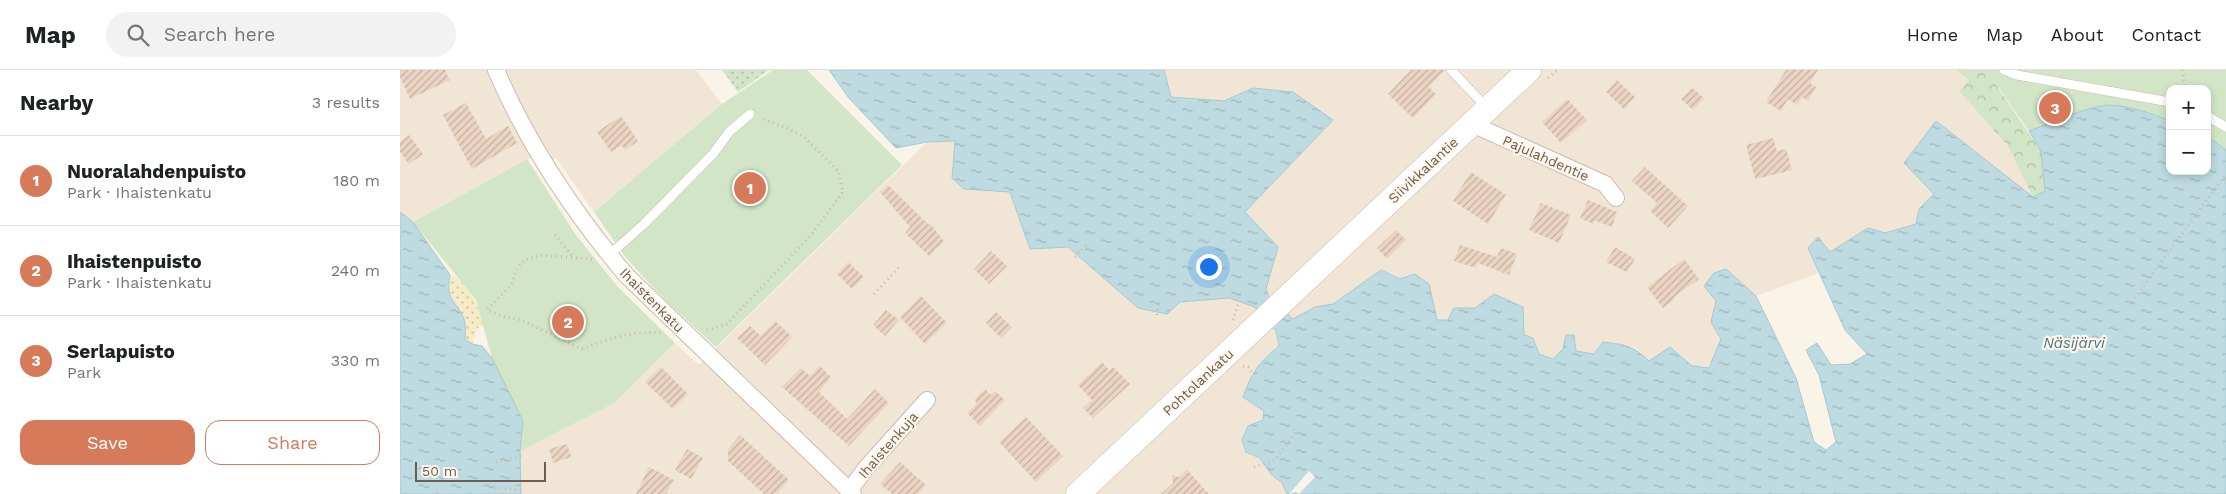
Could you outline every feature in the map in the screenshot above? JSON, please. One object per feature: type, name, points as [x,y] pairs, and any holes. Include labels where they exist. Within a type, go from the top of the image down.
[{"type":"main road","name":"Siivikkalantie","points":[[1316,270],[1529,70]]},
{"type":"main road","name":"Pohtolankatu","points":[[1078,494],[1316,270]]},
{"type":"street","name":"Ihaistenkatu","points":[[496,70],[535,149],[592,236],[626,275],[851,492]]},
{"type":"street","name":"Pajulahdentie","points":[[1480,116],[1606,184],[1616,198]]},
{"type":"street","name":"Ihaistenkuja","points":[[851,492],[866,468],[927,400]]},
{"type":"lane","points":[[1451,70],[1480,116]]},
{"type":"lane","points":[[2004,70],[2017,75],[2166,101]]},
{"type":"lane","points":[[609,255],[643,225],[713,154],[729,132],[750,114]]},
{"type":"lane","points":[[2211,118],[2226,127]]},
{"type":"path","points":[[2182,70],[2185,85]]},
{"type":"path","points":[[609,255],[600,260],[540,255],[525,260],[518,268],[511,285],[487,310],[502,316],[521,320],[582,349],[620,335],[648,332],[688,336],[728,324],[812,234],[843,192],[839,172],[806,138],[750,114]]},
{"type":"path","points":[[2132,302],[2226,174]]},
{"type":"path","points":[[555,235],[575,259]]},
{"type":"path","points":[[1075,256],[1088,243]]},
{"type":"path","points":[[874,294],[900,266]]},
{"type":"path","points":[[1157,315],[1159,301]]},
{"type":"path","points":[[1254,467],[1275,460],[1296,432],[1290,427]]},
{"type":"path","points":[[496,462],[524,455]]},
{"type":"path","points":[[495,488],[524,490]]},
{"type":"shaded area","points":[[400,70],[696,70],[722,104],[594,212],[557,159],[527,159],[413,222],[400,212]]},
{"type":"shaded area","points":[[1164,70],[1956,70],[1969,80],[1959,91],[2007,145],[2033,197],[1934,194],[1919,209],[1916,224],[1885,233],[1868,228],[1830,252],[1818,238],[1809,248],[1819,273],[1756,296],[1726,270],[1711,322],[1722,339],[1709,368],[1692,366],[1670,347],[1649,361],[1635,347],[1603,342],[1594,354],[1576,351],[1576,341],[1553,359],[1539,354],[1533,338],[1524,335],[1494,294],[1475,308],[1455,308],[1448,320],[1436,320],[1429,285],[1415,274],[1401,279],[1381,270],[1333,304],[1315,307],[1293,319],[1268,295],[1266,289],[1278,247],[1244,212],[1332,120],[1253,88],[1224,101],[1170,97]]},
{"type":"shaded area","points":[[955,141],[952,178],[964,189],[1010,192],[1030,249],[1068,247],[1138,308],[1229,298],[1259,310],[1276,331],[1279,346],[1252,373],[1243,397],[1264,411],[1263,420],[1254,422],[1246,452],[1260,458],[1271,474],[1282,483],[1287,494],[521,494],[520,451],[613,404],[675,343],[699,365],[927,142]]},
{"type":"green space","points":[[722,70],[769,70],[738,92]]},
{"type":"green space","points":[[773,70],[807,70],[902,165],[716,347],[664,299],[626,258],[594,212],[722,104]]},
{"type":"green space","points":[[1956,70],[1986,70],[2041,151],[2045,191],[2033,197],[2007,145],[1959,91],[1969,80]]},
{"type":"green space","points":[[1986,70],[2226,70],[2226,150],[2211,139],[2211,85],[2166,85],[2166,119],[2140,110],[2110,105],[2081,111],[2029,131]]},
{"type":"green space","points":[[527,159],[576,235],[617,286],[675,343],[613,404],[520,451],[523,421],[492,358],[476,300],[413,222]]},
{"type":"sand","points":[[450,275],[457,278],[468,289],[482,319],[484,326],[477,328],[472,344],[465,339],[464,319],[450,296]]},
{"type":"water","name":"Näsijärvi","points":[[829,70],[1164,70],[1171,97],[1224,101],[1253,88],[1293,92],[1333,120],[1245,212],[1278,247],[1266,289],[1268,295],[1293,319],[1315,307],[1333,304],[1381,270],[1400,279],[1415,274],[1429,284],[1437,320],[1448,320],[1454,308],[1475,308],[1494,294],[1523,307],[1524,335],[1533,338],[1539,354],[1553,359],[1563,349],[1566,335],[1574,335],[1576,351],[1594,354],[1603,342],[1611,343],[1633,349],[1649,361],[1670,347],[1692,366],[1709,368],[1721,339],[1711,322],[1716,301],[1704,286],[1714,273],[1726,269],[1756,296],[1796,378],[1814,442],[1826,450],[1836,442],[1819,375],[1806,350],[1817,343],[1831,365],[1850,364],[1867,354],[1845,330],[1808,248],[1818,237],[1830,252],[1868,228],[1885,233],[1916,224],[1919,209],[1934,194],[1904,163],[1936,121],[2033,197],[2045,191],[2041,151],[2029,131],[2081,111],[2102,106],[2110,105],[2140,110],[2166,119],[2166,175],[2211,175],[2211,139],[2226,150],[2226,494],[1287,494],[1282,483],[1271,474],[1260,458],[1246,452],[1242,440],[1248,426],[1263,420],[1264,411],[1243,397],[1256,368],[1279,346],[1276,331],[1259,310],[1229,298],[1180,302],[1167,314],[1138,308],[1068,247],[1030,249],[1010,192],[964,189],[952,178],[955,141],[927,142],[896,148],[848,97]]},
{"type":"water","points":[[400,212],[413,222],[450,275],[450,296],[464,319],[465,339],[472,344],[482,346],[492,358],[523,421],[520,451],[521,494],[400,494]]},
{"type":"pier","points":[[1309,471],[1315,477],[1299,494],[1296,492],[1289,494]]},
{"type":"building","points":[[400,70],[445,70],[450,80],[410,99],[400,77]]},
{"type":"building","points":[[1411,70],[1445,70],[1429,87],[1436,94],[1413,118],[1388,94]]},
{"type":"building","points":[[1786,70],[1818,70],[1810,83],[1816,87],[1808,101],[1802,97],[1797,105],[1788,99],[1781,111],[1766,102]]},
{"type":"building","points":[[1617,80],[1635,97],[1624,109],[1606,92]]},
{"type":"building","points":[[1692,88],[1704,98],[1693,110],[1681,99]]},
{"type":"building","points":[[1567,99],[1587,120],[1561,143],[1542,122]]},
{"type":"building","points":[[466,103],[486,139],[508,126],[517,143],[472,169],[443,115]]},
{"type":"building","points":[[621,116],[638,141],[625,150],[622,145],[611,152],[597,132]]},
{"type":"building","points":[[409,135],[423,154],[409,164],[400,152],[400,142]]},
{"type":"building","points":[[1773,138],[1777,151],[1786,149],[1792,170],[1755,179],[1746,145]]},
{"type":"building","points":[[1645,167],[1688,206],[1668,228],[1650,211],[1657,203],[1632,181]]},
{"type":"building","points":[[1471,172],[1506,195],[1488,224],[1453,201]]},
{"type":"building","points":[[888,185],[931,225],[944,241],[929,256],[905,233],[910,227],[880,192]]},
{"type":"building","points":[[1588,200],[1617,212],[1612,227],[1594,220],[1593,224],[1580,218]]},
{"type":"building","points":[[1541,203],[1571,215],[1559,243],[1529,230]]},
{"type":"building","points":[[1396,230],[1406,240],[1387,259],[1377,248]]},
{"type":"building","points":[[1460,245],[1497,257],[1501,248],[1517,254],[1509,275],[1478,263],[1476,268],[1454,261]]},
{"type":"building","points":[[1615,247],[1635,259],[1627,272],[1606,262]]},
{"type":"building","points":[[991,251],[1007,266],[989,284],[974,269]]},
{"type":"building","points":[[1684,259],[1699,279],[1673,298],[1674,300],[1663,308],[1647,287]]},
{"type":"building","points":[[848,262],[864,277],[852,289],[837,274]]},
{"type":"building","points":[[921,296],[947,323],[925,344],[900,317]]},
{"type":"building","points":[[886,310],[899,320],[885,336],[873,325]]},
{"type":"building","points":[[996,312],[1012,327],[1001,338],[986,323]]},
{"type":"building","points":[[775,321],[792,337],[765,365],[737,338],[750,326],[761,336]]},
{"type":"building","points":[[1102,362],[1109,370],[1113,367],[1130,384],[1093,418],[1083,408],[1092,400],[1078,385]]},
{"type":"building","points":[[820,366],[831,377],[819,392],[847,419],[875,389],[889,403],[849,446],[782,387],[801,368],[810,376]]},
{"type":"building","points":[[661,367],[688,394],[673,409],[645,382]]},
{"type":"building","points":[[985,389],[991,395],[995,391],[1005,400],[980,426],[967,413],[977,403],[974,400]]},
{"type":"building","points":[[1026,417],[1063,456],[1036,482],[999,442]]},
{"type":"building","points":[[740,435],[789,480],[777,494],[764,494],[728,461],[728,449]]},
{"type":"building","points":[[567,444],[571,457],[553,463],[549,449]]},
{"type":"building","points":[[687,449],[703,458],[691,479],[675,470]]},
{"type":"building","points":[[900,462],[926,485],[918,494],[892,494],[880,484]]},
{"type":"building","points":[[649,467],[674,480],[666,494],[636,494]]},
{"type":"building","points":[[1187,470],[1209,494],[1161,494],[1173,483],[1172,475],[1179,477]]},
{"type":"place","name":"Serlapuisto","points":[[2055,108]]},
{"type":"place","name":"Nuoralahdenpuisto","points":[[750,188]]},
{"type":"place","name":"Ihaistenpuisto","points":[[568,322]]}]
